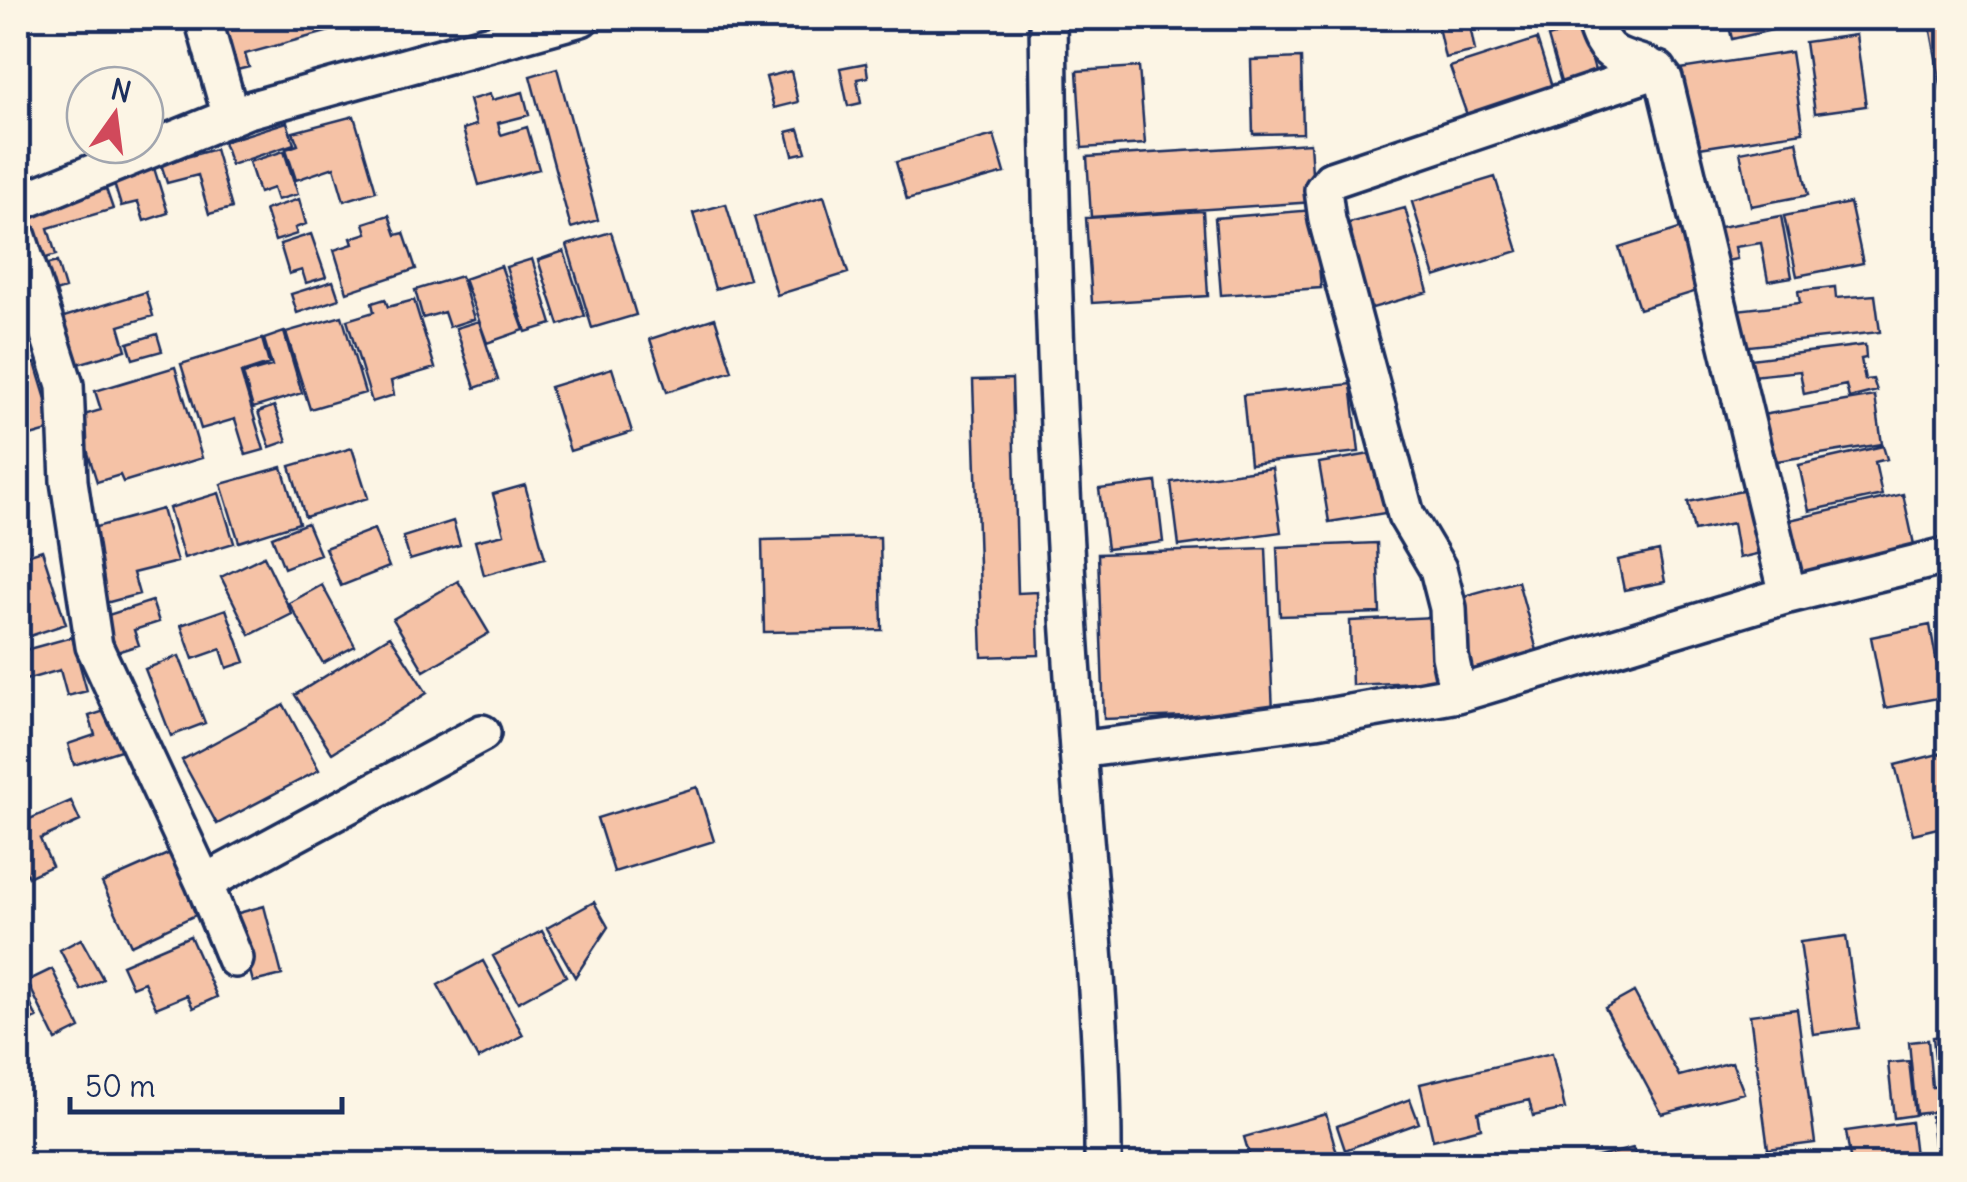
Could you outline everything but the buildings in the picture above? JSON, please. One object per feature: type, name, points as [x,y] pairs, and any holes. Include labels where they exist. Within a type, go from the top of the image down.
[{"type":"street","points":[[203,18],[231,117]]},
{"type":"street","points":[[18,203],[231,117],[581,18]]},
{"type":"street","points":[[1048,18],[1050,244],[1078,750],[1094,917],[1102,1164]]},
{"type":"street","points":[[1593,18],[1603,44],[1616,56],[1648,64],[1664,80],[1788,595]]},
{"type":"street","points":[[1458,694],[1438,569],[1406,515],[1322,190],[1331,180],[1658,70]]},
{"type":"street","points":[[18,236],[65,384],[70,481],[94,646],[235,959]]},
{"type":"street","points":[[1078,750],[1316,719],[1458,694],[1788,595],[1950,555]]},
{"type":"street","points":[[204,883],[482,733]]}]
